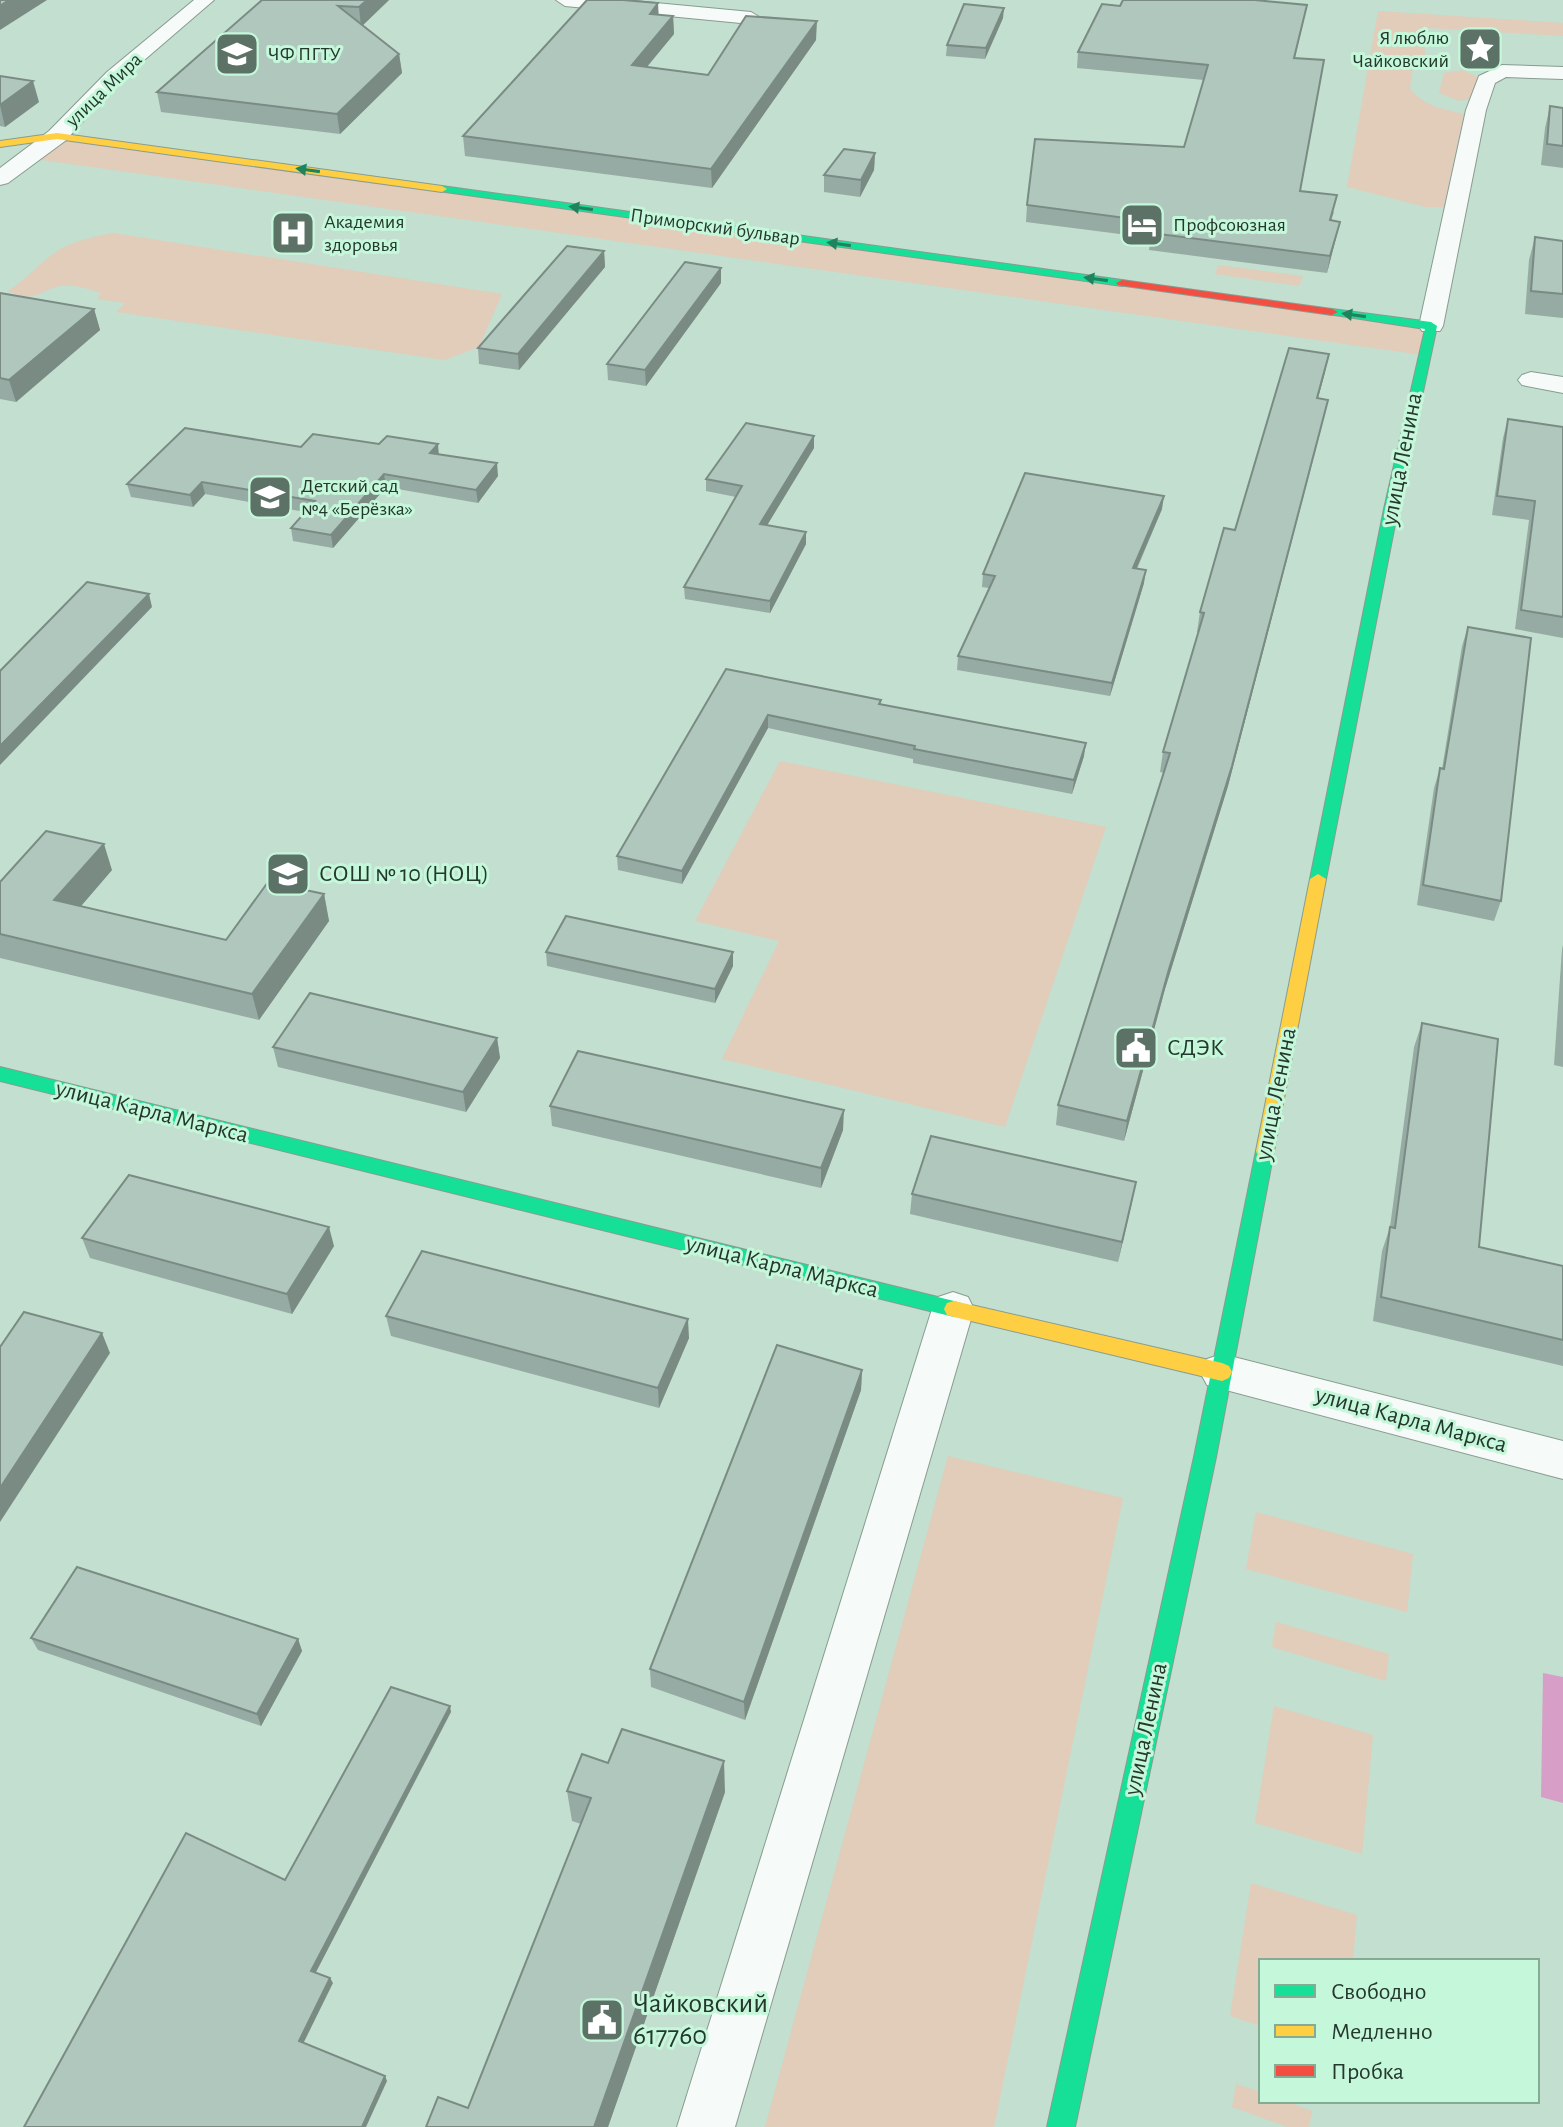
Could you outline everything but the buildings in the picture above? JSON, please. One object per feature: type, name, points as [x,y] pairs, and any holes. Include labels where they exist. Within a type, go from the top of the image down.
[{"type":"street","name":"улица Мира","points":[[0,178],[57,136],[114,76],[205,0]]},
{"type":"street","points":[[565,0],[751,18]]},
{"type":"street","name":"улица Ленина","points":[[1061,2127],[1222,1372],[1416,354],[1431,326],[1476,110],[1486,80],[1502,71],[1563,73]]},
{"type":"street","name":"Приморский бульвар","points":[[0,144],[57,136],[1431,326]]},
{"type":"street","points":[[0,154],[56,161]]},
{"type":"street","points":[[1544,369],[1563,385]]},
{"type":"street","name":"улица Карла Маркса","points":[[0,1074],[953,1309],[1222,1372],[1563,1460]]},
{"type":"street","points":[[706,2127],[953,1309]]},
{"type":"shaded area","points":[[1378,11],[1563,23],[1563,36],[1427,28],[1424,36],[1425,57],[1413,66],[1410,88],[1427,103],[1464,114],[1444,207],[1426,207],[1347,187]]},
{"type":"shaded area","points":[[1463,70],[1479,78],[1474,98],[1459,101],[1439,93],[1444,73]]},
{"type":"shaded area","points":[[57,136],[1431,326],[1423,355],[28,158]]},
{"type":"shaded area","points":[[113,233],[502,294],[479,347],[445,360],[116,312],[125,303],[97,299],[101,293],[77,287],[55,287],[32,296],[8,291],[67,246]]},
{"type":"shaded area","points":[[1218,265],[1303,276],[1299,286],[1215,274]]},
{"type":"shaded area","points":[[780,761],[1106,827],[1005,1127],[722,1059],[779,941],[695,921]]},
{"type":"shaded area","points":[[948,1456],[1123,1498],[994,2127],[765,2127]]},
{"type":"shaded area","points":[[1256,1512],[1413,1554],[1407,1612],[1246,1569]]},
{"type":"shaded area","points":[[1276,1622],[1389,1654],[1386,1681],[1272,1647]]},
{"type":"shaded area","points":[[1543,1673],[1563,1677],[1563,1803],[1541,1797]]},
{"type":"shaded area","points":[[1274,1706],[1373,1735],[1362,1854],[1255,1823]]},
{"type":"shaded area","points":[[1251,1883],[1357,1915],[1353,1959],[1259,1959],[1259,2025],[1230,2016]]},
{"type":"shaded area","points":[[1236,2084],[1259,2091],[1259,2103],[1290,2103],[1312,2111],[1309,2127],[1287,2127],[1232,2107]]},
{"type":"traffic: fast","points":[[442,189],[1122,283]]},
{"type":"traffic: fast","points":[[1318,879],[1391,509],[1431,326],[1332,312]]},
{"type":"traffic: fast","points":[[0,1074],[954,1309]]},
{"type":"traffic: fast","points":[[1061,2127],[1205,1457],[1265,1151]]},
{"type":"traffic: slow","points":[[0,144],[57,136],[442,189]]},
{"type":"traffic: slow","points":[[1265,1151],[1318,879]]},
{"type":"traffic: slow","points":[[954,1309],[1222,1372]]},
{"type":"traffic: jam","points":[[1122,283],[1332,312]]},
{"type":"place","name":"Я люблю Чайковский","points":[[1480,49]]},
{"type":"place","name":"ЧФ ПГТУ","points":[[237,54]]},
{"type":"place","name":"Профсоюзная","points":[[1142,225]]},
{"type":"place","name":"Академия здоровья","points":[[293,233]]},
{"type":"place","name":"Детский сад №4 «Берёзка»","points":[[270,497]]},
{"type":"place","name":"СОШ № 10 (НОЦ)","points":[[288,874]]},
{"type":"place","name":"СДЭК","points":[[1136,1048]]},
{"type":"place","name":"Чайковский 617760","points":[[602,2020]]}]
